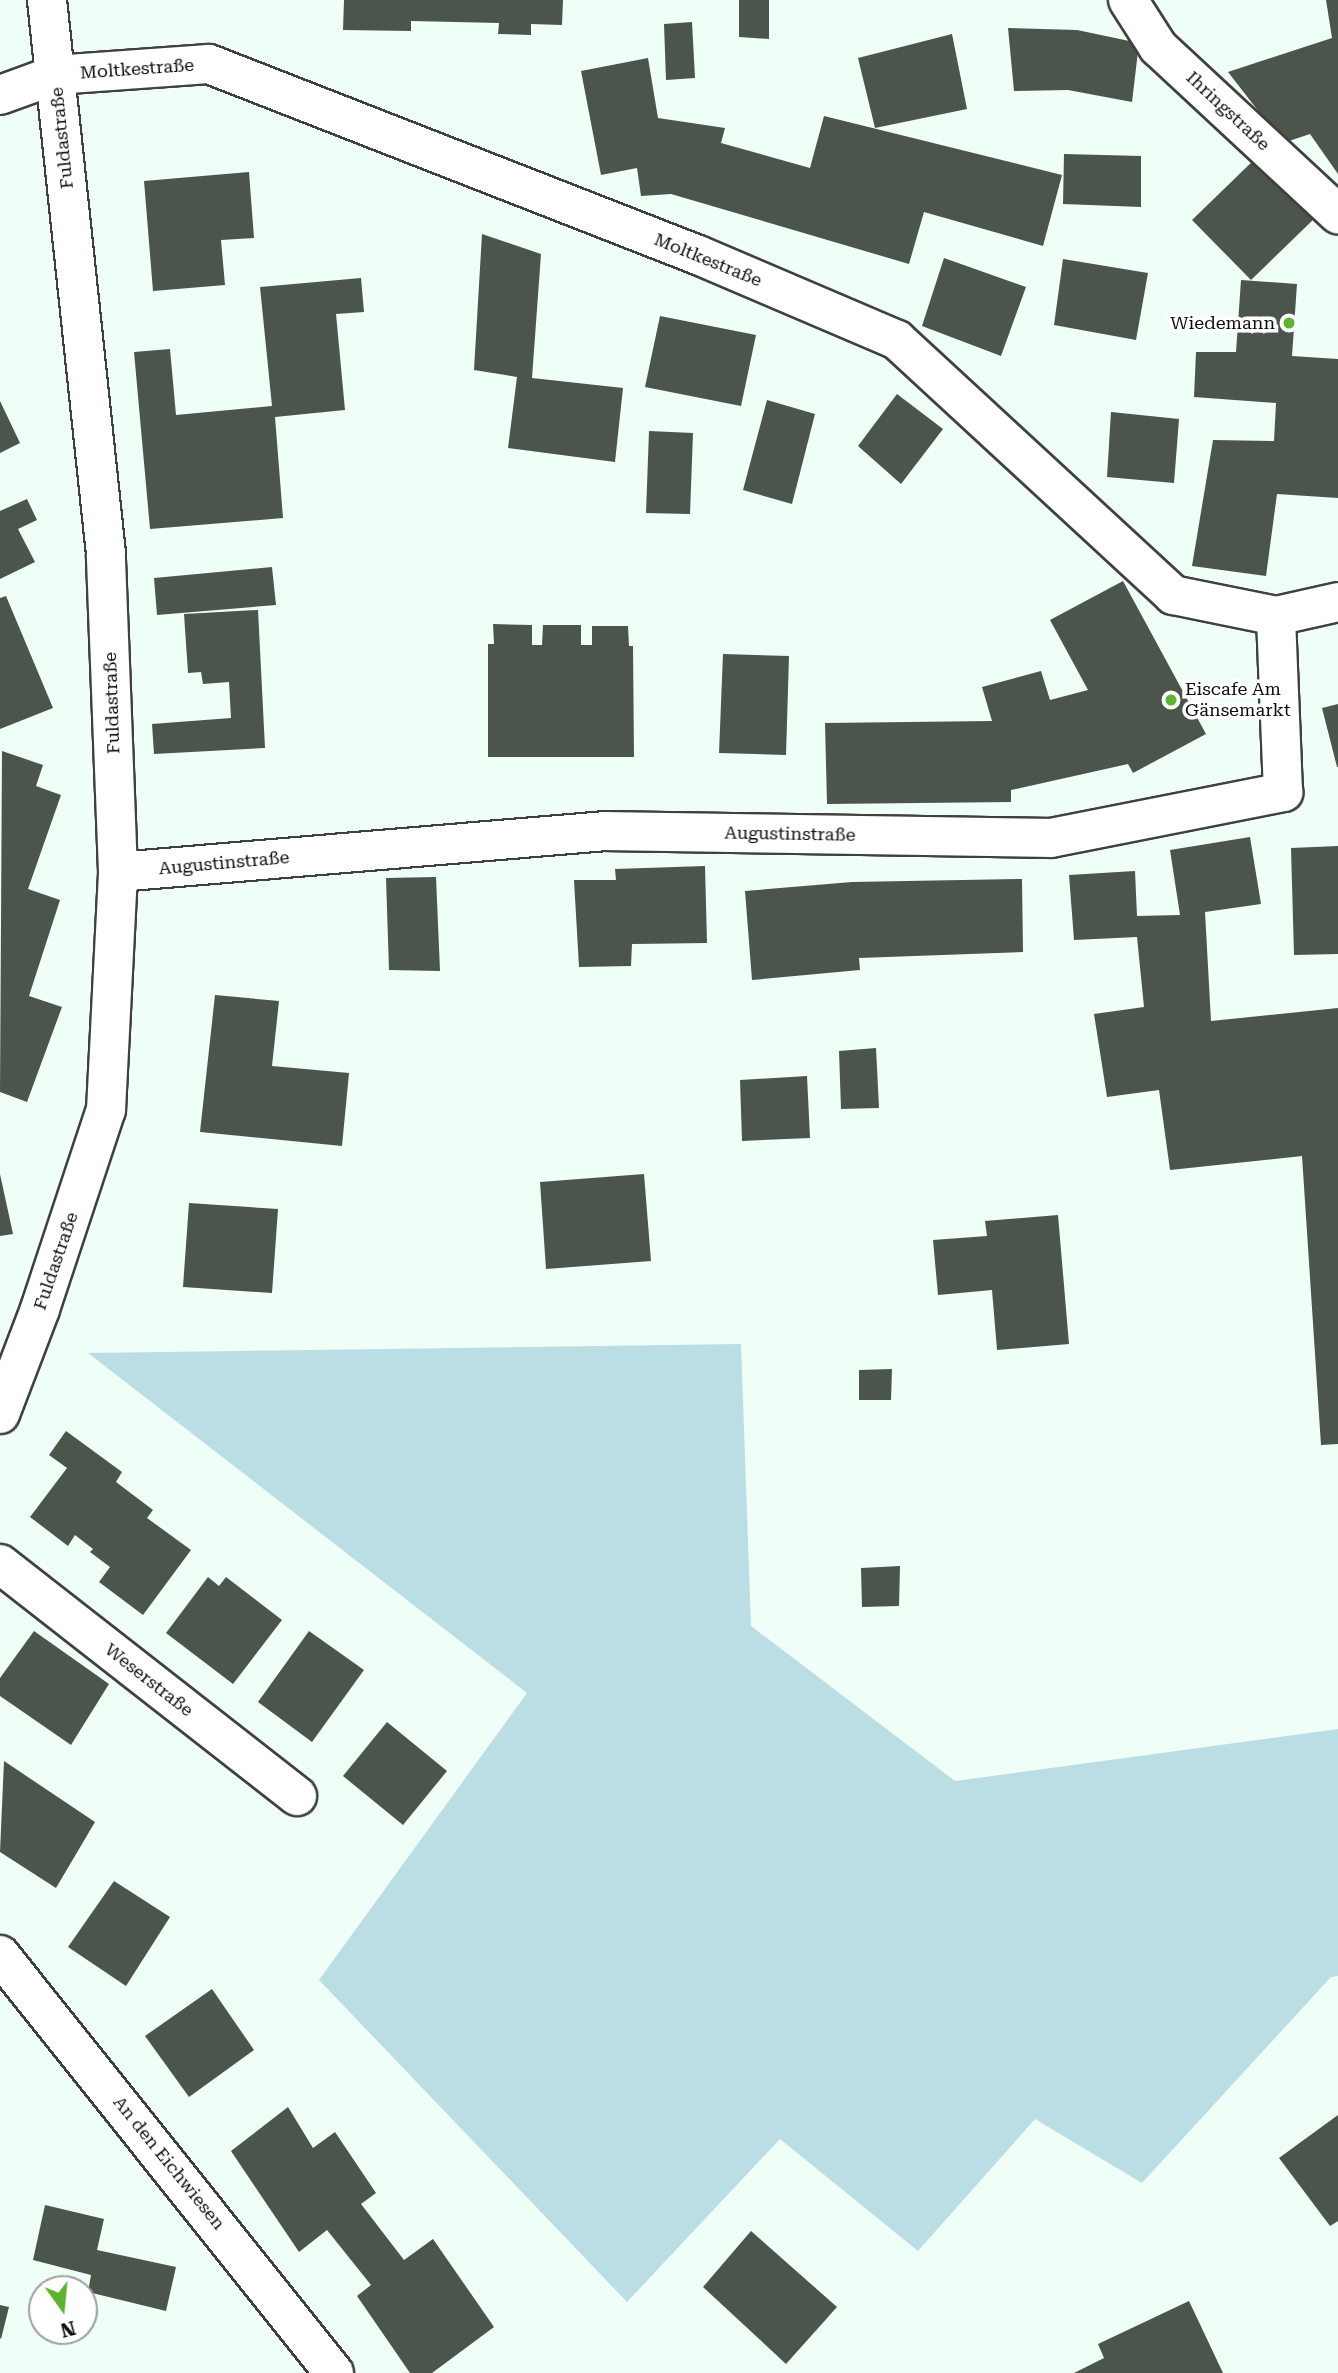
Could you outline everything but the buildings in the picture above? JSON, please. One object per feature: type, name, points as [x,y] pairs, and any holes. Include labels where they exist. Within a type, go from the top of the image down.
[{"type":"street","name":"Fuldastraße","points":[[4,1392],[40,1309],[106,1111],[118,872],[106,554],[47,0]]},
{"type":"street","name":"Ihringstraße","points":[[1128,0],[1158,47],[1338,214]]},
{"type":"street","name":"Moltkestraße","points":[[0,95],[55,75],[209,64],[698,255],[897,340],[1173,595],[1276,616],[1338,603]]},
{"type":"street","name":"Augustinstraße","points":[[118,872],[606,831],[1051,838],[1283,792],[1276,616]]},
{"type":"street","name":"Weserstraße","points":[[0,1564],[297,1796]]},
{"type":"street","name":"An den Eichwiesen","points":[[0,1955],[334,2373]]},
{"type":"shaded area","points":[[741,1344],[751,1626],[955,1781],[1338,1729],[1338,1976],[1331,1977],[1142,2183],[1035,2119],[918,2251],[780,2139],[627,2302],[319,1980],[527,1693],[88,1353]]},
{"type":"place","name":"Wiedemann","points":[[1289,323]]},
{"type":"place","name":"Eiscafe Am Gänsemarkt","points":[[1171,700]]}]
